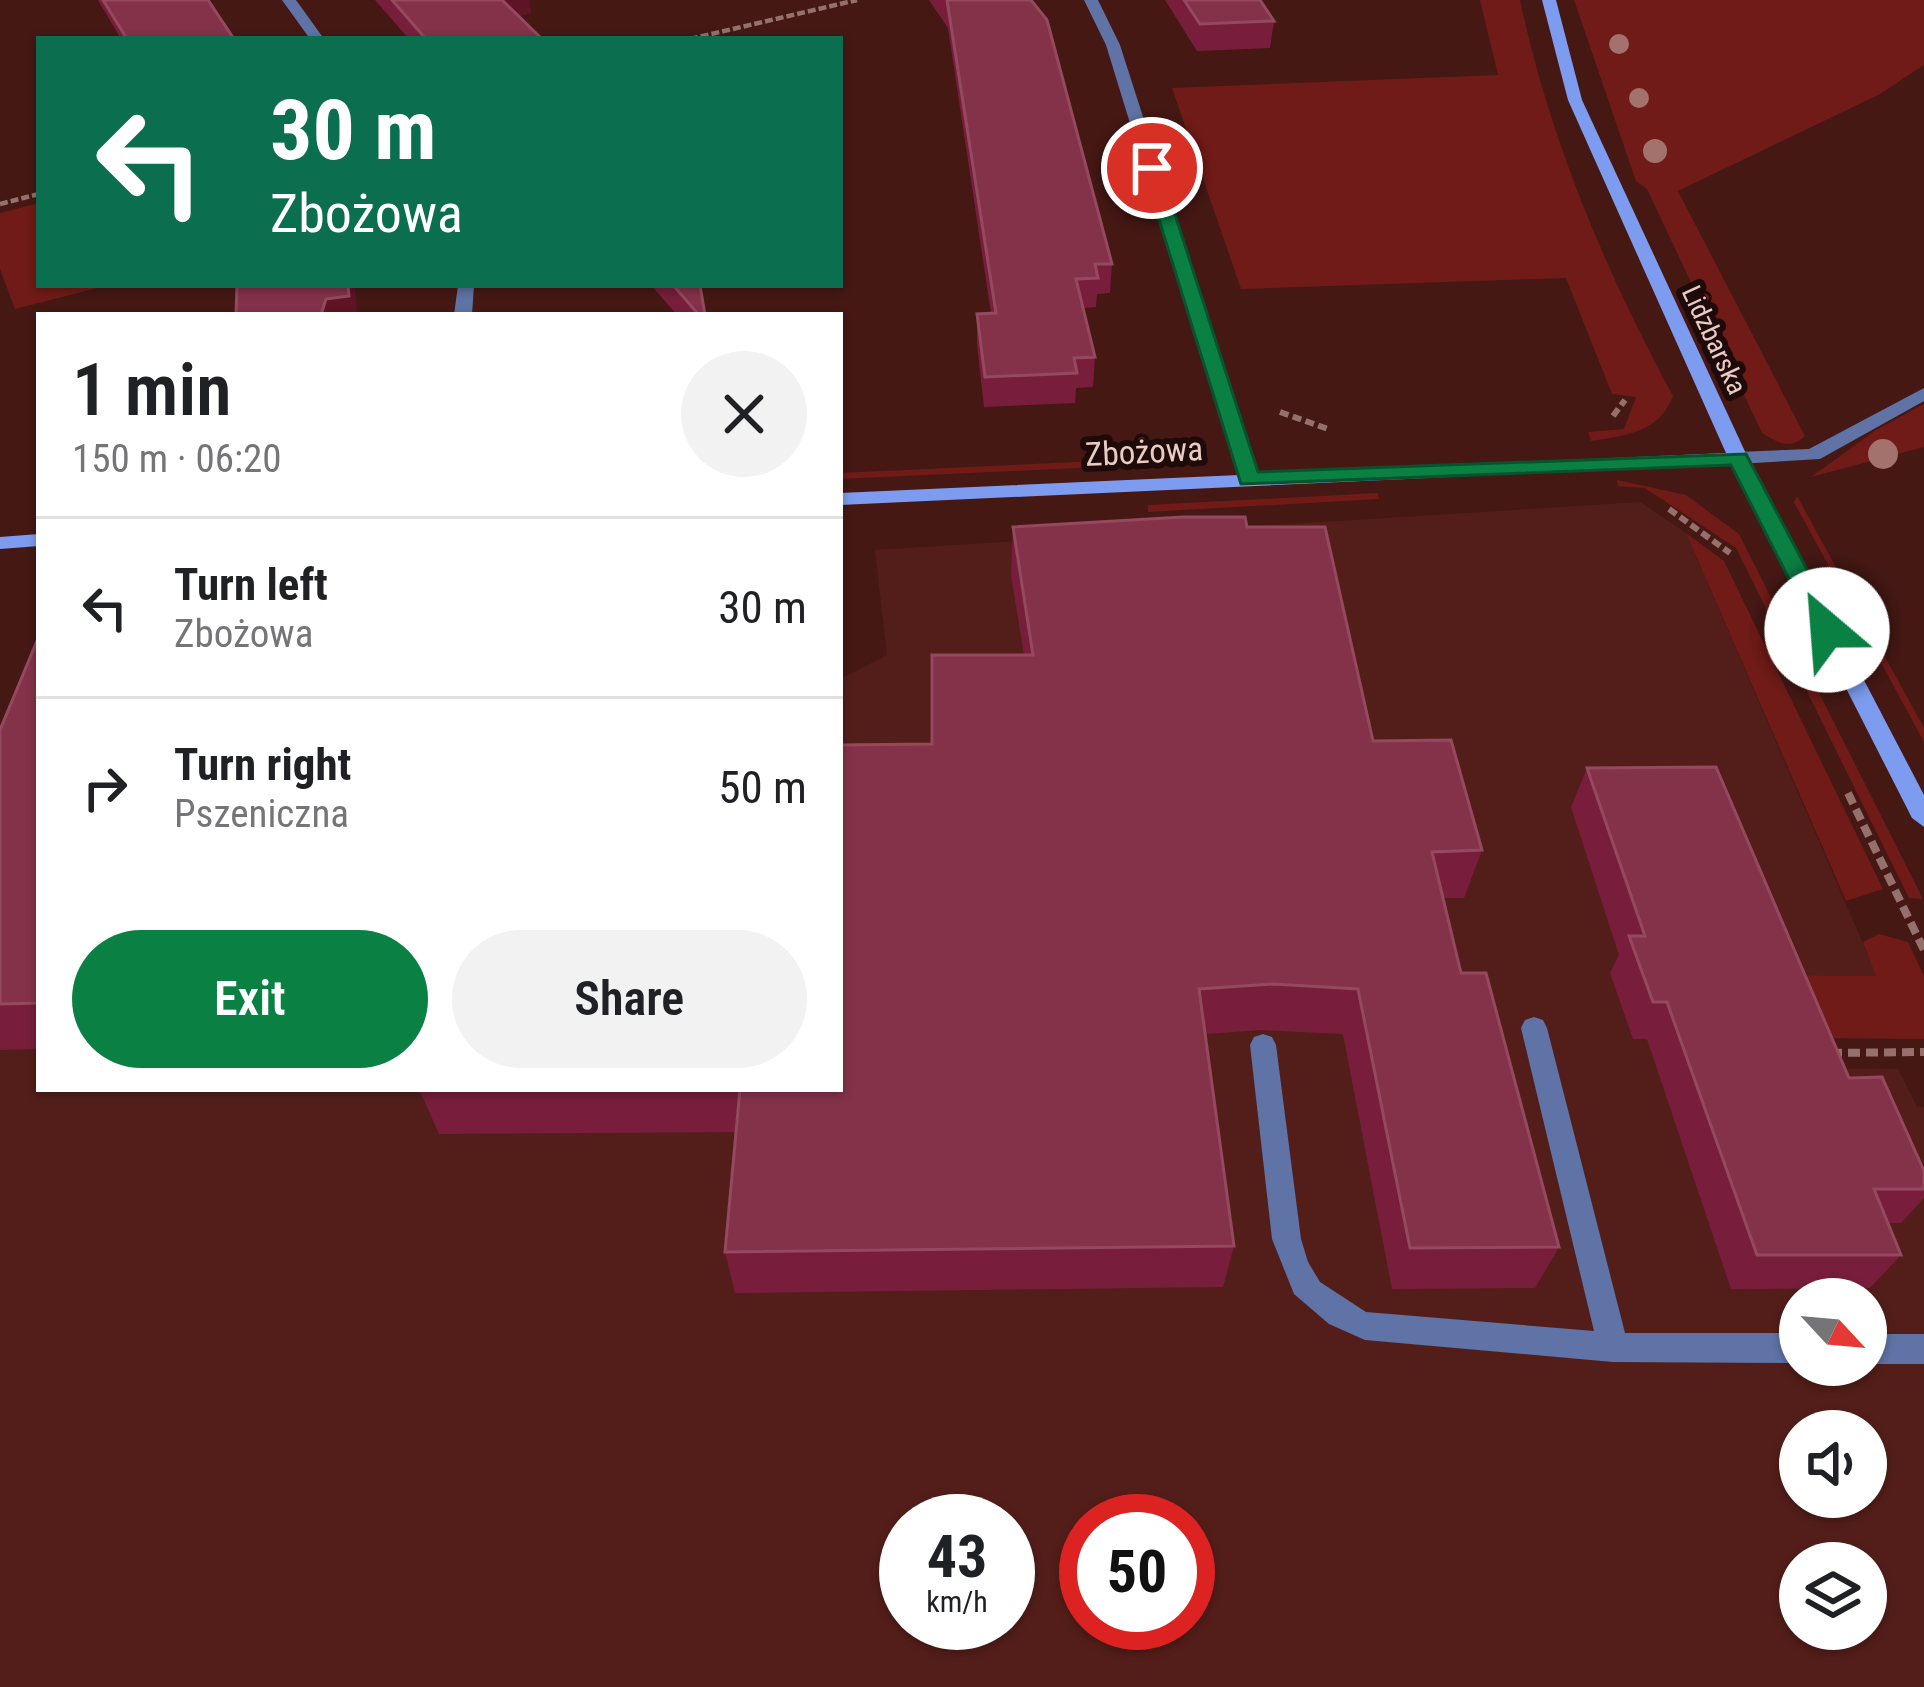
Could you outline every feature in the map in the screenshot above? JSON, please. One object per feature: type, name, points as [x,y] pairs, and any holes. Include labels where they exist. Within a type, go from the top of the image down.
[{"type":"main road","name":"Lidzbarska","points":[[1549,0],[1575,100],[1738,458],[1924,818]]},
{"type":"main road","name":"Zbożowa","points":[[843,499],[1738,458]]},
{"type":"main road","points":[[0,543],[36,540]]},
{"type":"street","points":[[289,0],[315,36]]},
{"type":"street","points":[[1091,0],[1113,45],[1249,479]]},
{"type":"street","points":[[1738,458],[1813,455],[1924,393]]},
{"type":"street","points":[[1534,1028],[1612,1347]]},
{"type":"street","points":[[1263,1045],[1285,1225],[1301,1282],[1333,1311],[1365,1326],[1612,1347],[1779,1348]]},
{"type":"street","points":[[1887,1349],[1924,1349]]},
{"type":"path","points":[[703,36],[857,0]]},
{"type":"path","points":[[0,204],[36,195]]},
{"type":"path","points":[[1664,506],[1732,554]]},
{"type":"path","points":[[1843,783],[1924,950]]},
{"type":"path","points":[[1819,1053],[1924,1052]]},
{"type":"shaded area","points":[[1480,0],[1520,0],[1547,103],[1582,203],[1673,396],[1659,418],[1640,430],[1591,441],[1588,432],[1624,429],[1636,397],[1612,394],[1566,278],[1241,289],[1172,88],[1498,75]]},
{"type":"shaded area","points":[[1574,0],[1924,0],[1924,65],[1880,94],[1678,191],[1805,436],[1795,443],[1784,444],[1762,433],[1647,189],[1636,181]]},
{"type":"shaded area","points":[[36,204],[36,288],[97,288],[15,309],[0,269],[0,213]]},
{"type":"shaded area","points":[[1924,404],[1924,447],[1811,477],[1876,430]]},
{"type":"shaded area","points":[[1098,461],[1100,467],[843,479],[843,473]]},
{"type":"shaded area","points":[[1617,480],[1686,495],[1739,534],[1923,899],[1909,898],[1736,548],[1645,488],[1618,486]]},
{"type":"shaded area","points":[[1378,493],[1379,499],[1148,512],[1148,505]]},
{"type":"shaded area","points":[[1797,496],[1924,728],[1924,742],[1794,502]]},
{"type":"shaded area","points":[[1640,502],[1686,533],[1877,976],[1791,975],[1829,1068],[1898,1069],[1917,1107],[1924,1107],[1924,1687],[0,1687],[0,756],[36,755],[36,1092],[843,1092],[843,677],[887,655],[875,550]]},
{"type":"shaded area","points":[[1686,533],[1724,561],[1883,889],[1846,901]]},
{"type":"shaded area","points":[[1879,934],[1908,942],[1924,976],[1924,1039],[1817,1038],[1790,975],[1876,976],[1863,942]]},
{"type":"building","points":[[103,0],[208,0],[232,36],[125,36]]},
{"type":"building","points":[[392,0],[502,0],[539,36],[423,36]]},
{"type":"building","points":[[947,0],[1031,0],[1047,20],[1112,264],[1095,264],[1098,278],[1076,279],[1095,357],[1074,358],[1077,373],[985,377],[977,314],[996,313]]},
{"type":"building","points":[[1184,0],[1260,0],[1274,21],[1200,24]]},
{"type":"building","points":[[237,288],[348,288],[349,296],[326,299],[322,312],[236,312]]},
{"type":"building","points":[[676,288],[700,288],[704,312],[696,312]]},
{"type":"building","points":[[1245,517],[1247,527],[1325,527],[1373,741],[1451,740],[1482,850],[1432,852],[1461,973],[1486,973],[1559,1247],[1410,1248],[1358,989],[1273,984],[1199,989],[1234,1246],[725,1252],[740,1092],[843,1092],[843,745],[932,744],[932,655],[1033,655],[1013,527]]},
{"type":"building","points":[[36,643],[36,1003],[0,1004],[0,730]]},
{"type":"building","points":[[1716,767],[1849,1078],[1882,1077],[1924,1171],[1924,1189],[1874,1189],[1901,1255],[1757,1255],[1667,1002],[1653,1002],[1629,936],[1645,936],[1587,768]]},
{"type":"route","points":[[1152,168],[1249,479],[1738,458],[1827,630]]}]
